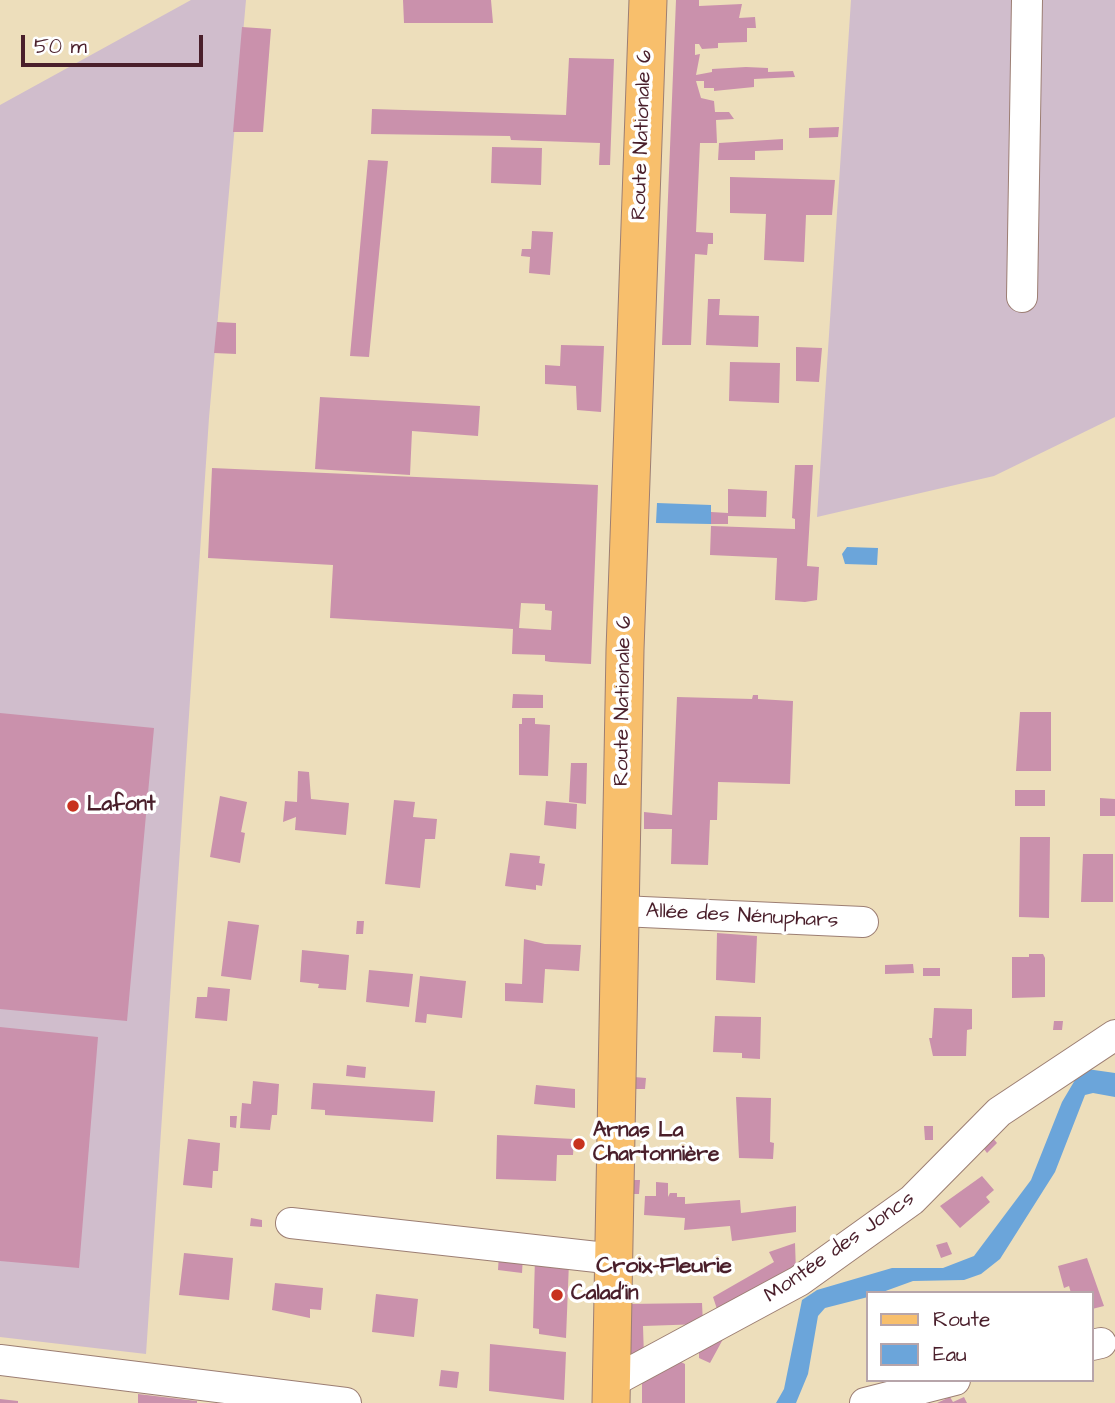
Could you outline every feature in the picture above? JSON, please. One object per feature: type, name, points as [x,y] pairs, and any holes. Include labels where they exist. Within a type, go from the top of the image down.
[{"type":"main road","name":"Route Nationale 6","points":[[611,1393],[625,650],[648,0]]},
{"type":"street","points":[[1022,298],[1027,0]]},
{"type":"street","name":"Allée des Nénuphars","points":[[621,911],[863,922]]},
{"type":"street","name":"Montée des Joncs","points":[[611,1393],[799,1281],[912,1200],[999,1112],[1115,1035]]},
{"type":"street","points":[[291,1223],[615,1259]]},
{"type":"street","points":[[0,1360],[346,1403]]},
{"type":"street","points":[[865,1403],[947,1382]]},
{"type":"shaded area","points":[[191,0],[246,0],[209,418],[146,1354],[0,1337],[0,105]]},
{"type":"shaded area","points":[[851,0],[1115,0],[1115,417],[994,476],[817,517]]},
{"type":"water","points":[[657,503],[711,505],[711,524],[656,523]]},
{"type":"water","points":[[847,547],[878,548],[877,565],[845,564],[842,554]]},
{"type":"water","points":[[1087,1069],[1115,1073],[1115,1097],[1093,1093],[1085,1095],[1055,1172],[1000,1259],[981,1274],[964,1280],[913,1281],[886,1291],[866,1291],[866,1298],[825,1308],[818,1316],[808,1374],[796,1403],[776,1403],[784,1389],[802,1300],[817,1290],[892,1268],[943,1268],[974,1256],[1031,1180],[1062,1102],[1075,1080]]},
{"type":"building","points":[[403,0],[491,0],[493,23],[404,23]]},
{"type":"building","points":[[676,0],[699,0],[699,6],[742,4],[739,18],[755,17],[756,28],[747,28],[747,42],[718,43],[718,48],[702,49],[699,44],[695,44],[695,55],[700,54],[696,75],[712,72],[712,69],[746,67],[768,68],[768,72],[793,71],[795,77],[754,79],[754,87],[714,91],[714,88],[704,88],[704,81],[696,81],[701,98],[714,101],[715,112],[729,112],[734,119],[716,120],[717,143],[700,143],[696,232],[713,233],[713,244],[708,244],[707,255],[695,254],[691,345],[662,345]]},
{"type":"building","points":[[242,27],[271,29],[263,132],[233,132]]},
{"type":"building","points":[[569,58],[614,59],[610,165],[599,165],[600,143],[511,140],[510,136],[371,134],[372,109],[566,115]]},
{"type":"building","points":[[839,127],[838,137],[809,138],[809,128]]},
{"type":"building","points":[[783,139],[783,150],[755,151],[755,160],[718,160],[719,143]]},
{"type":"building","points":[[492,147],[542,148],[541,185],[491,183]]},
{"type":"building","points":[[368,160],[388,161],[369,357],[350,356]]},
{"type":"building","points":[[730,177],[835,180],[832,215],[806,215],[804,262],[764,260],[766,214],[730,213]]},
{"type":"building","points":[[532,231],[553,232],[550,275],[529,273],[530,257],[521,256],[522,249],[531,249]]},
{"type":"building","points":[[708,299],[720,299],[719,315],[759,316],[758,347],[706,345]]},
{"type":"building","points":[[217,322],[236,323],[236,354],[214,353]]},
{"type":"building","points":[[561,345],[604,346],[601,412],[577,410],[576,386],[545,384],[545,365],[560,366]]},
{"type":"building","points":[[796,347],[822,348],[819,382],[796,381]]},
{"type":"building","points":[[730,362],[780,363],[779,403],[729,401]]},
{"type":"building","points":[[320,397],[480,406],[478,436],[412,431],[410,475],[315,469]]},
{"type":"building","points":[[795,465],[813,465],[807,566],[819,567],[817,600],[805,602],[775,600],[777,558],[710,555],[711,526],[795,529],[795,519],[792,518]]},
{"type":"building","points":[[212,468],[598,485],[591,664],[545,661],[545,655],[512,654],[513,629],[330,618],[333,565],[208,558]],"holes":[[[521,603],[545,604],[545,610],[552,611],[551,630],[519,628]]]},
{"type":"building","points":[[728,489],[767,491],[766,517],[728,516],[728,524],[711,524],[711,512],[728,513]]},
{"type":"building","points":[[513,694],[543,695],[543,708],[512,708]]},
{"type":"building","points":[[753,695],[758,695],[758,699],[793,701],[790,784],[718,782],[717,820],[710,820],[708,865],[671,864],[672,829],[644,829],[644,812],[672,815],[677,697],[752,699]]},
{"type":"building","points":[[1020,712],[1051,712],[1051,771],[1016,771]]},
{"type":"building","name":"Lafont","points":[[0,713],[154,728],[127,1021],[0,1009]]},
{"type":"building","points":[[522,718],[535,718],[535,724],[550,725],[548,776],[519,775],[519,724],[522,724]]},
{"type":"building","points":[[571,763],[587,763],[586,804],[569,802]]},
{"type":"building","points":[[298,771],[309,772],[311,799],[349,803],[346,835],[295,830],[296,817],[283,822],[285,801],[297,802]]},
{"type":"building","points":[[1015,790],[1045,790],[1045,806],[1015,806]]},
{"type":"building","points":[[220,796],[247,802],[241,832],[245,833],[240,863],[210,857]]},
{"type":"building","points":[[1100,798],[1115,799],[1115,816],[1100,816]]},
{"type":"building","points":[[394,800],[415,802],[413,817],[437,819],[435,839],[425,839],[420,888],[385,884]]},
{"type":"building","points":[[546,801],[577,804],[576,829],[544,825]]},
{"type":"building","points":[[1020,837],[1050,837],[1049,918],[1019,917]]},
{"type":"building","points":[[510,853],[540,856],[539,863],[545,864],[542,886],[536,885],[536,890],[505,886]]},
{"type":"building","points":[[1083,854],[1113,854],[1113,902],[1081,902]]},
{"type":"building","points":[[228,921],[259,925],[251,980],[221,976]]},
{"type":"building","points":[[357,921],[364,921],[363,934],[356,934]]},
{"type":"building","points":[[717,933],[757,936],[755,983],[716,980]]},
{"type":"building","points":[[524,939],[545,944],[581,945],[579,971],[545,969],[543,1003],[505,1001],[505,983],[522,984]]},
{"type":"building","points":[[302,950],[349,955],[346,990],[318,988],[319,984],[300,982]]},
{"type":"building","points":[[1029,954],[1043,954],[1045,958],[1045,997],[1012,998],[1012,957],[1029,957]]},
{"type":"building","points":[[913,964],[914,973],[885,974],[885,965]]},
{"type":"building","points":[[923,968],[940,968],[940,976],[923,976]]},
{"type":"building","points":[[369,970],[413,974],[409,1007],[366,1002]]},
{"type":"building","points":[[420,976],[466,981],[462,1018],[427,1014],[426,1023],[415,1022]]},
{"type":"building","points":[[208,987],[230,989],[227,1021],[195,1018],[197,997],[207,997]]},
{"type":"building","points":[[934,1008],[972,1009],[972,1029],[967,1030],[966,1056],[933,1056],[929,1038],[932,1038]]},
{"type":"building","points":[[715,1016],[761,1017],[760,1059],[742,1058],[742,1053],[713,1052]]},
{"type":"building","points":[[1054,1021],[1063,1021],[1062,1030],[1053,1030]]},
{"type":"building","points":[[0,1027],[98,1037],[79,1268],[0,1261]]},
{"type":"building","points":[[347,1065],[366,1067],[365,1078],[346,1076]]},
{"type":"building","points":[[634,1077],[646,1078],[645,1089],[634,1089]]},
{"type":"building","points":[[253,1081],[279,1084],[277,1115],[272,1115],[270,1130],[240,1128],[242,1103],[251,1104]]},
{"type":"building","points":[[313,1083],[435,1091],[433,1122],[325,1115],[325,1110],[311,1109]]},
{"type":"building","points":[[536,1085],[575,1089],[575,1108],[534,1104]]},
{"type":"building","points":[[736,1097],[771,1098],[770,1142],[774,1143],[773,1159],[739,1158]]},
{"type":"building","points":[[230,1116],[237,1116],[236,1128],[230,1127]]},
{"type":"building","points":[[924,1126],[933,1126],[933,1140],[925,1140]]},
{"type":"building","points":[[497,1135],[574,1139],[573,1155],[557,1155],[556,1181],[496,1179]]},
{"type":"building","points":[[991,1136],[997,1143],[987,1153],[981,1145]]},
{"type":"building","points":[[188,1139],[220,1143],[218,1171],[213,1171],[212,1188],[183,1185]]},
{"type":"building","points":[[982,1176],[994,1190],[986,1197],[990,1202],[960,1228],[940,1206]]},
{"type":"building","points":[[630,1180],[640,1180],[639,1194],[630,1194]]},
{"type":"building","points":[[656,1182],[668,1183],[668,1197],[670,1193],[677,1193],[677,1197],[685,1197],[685,1204],[740,1200],[741,1213],[796,1206],[796,1232],[732,1241],[730,1226],[684,1230],[685,1218],[644,1215],[645,1196],[656,1196]]},
{"type":"building","points":[[251,1218],[262,1220],[262,1227],[250,1226]]},
{"type":"building","points":[[947,1242],[952,1254],[941,1258],[936,1245]]},
{"type":"building","points":[[795,1243],[796,1272],[719,1315],[713,1297],[774,1262],[769,1252]]},
{"type":"building","points":[[184,1253],[233,1258],[229,1300],[179,1295]]},
{"type":"building","points":[[499,1254],[523,1256],[522,1273],[498,1270]]},
{"type":"building","points":[[535,1258],[569,1262],[566,1338],[539,1334],[539,1329],[533,1328]]},
{"type":"building","points":[[1087,1258],[1104,1306],[1094,1308],[1094,1291],[1070,1291],[1069,1286],[1064,1288],[1058,1266]]},
{"type":"building","points":[[275,1283],[323,1288],[321,1310],[310,1309],[310,1318],[272,1310]]},
{"type":"building","points":[[376,1294],[418,1299],[414,1337],[372,1332]]},
{"type":"building","points":[[702,1303],[703,1324],[643,1326],[644,1358],[624,1369],[626,1304]]},
{"type":"building","points":[[728,1330],[710,1363],[699,1358],[699,1344]]},
{"type":"building","points":[[490,1344],[566,1352],[564,1400],[489,1391]]},
{"type":"building","points":[[679,1361],[685,1364],[685,1403],[642,1403],[642,1377]]},
{"type":"building","points":[[441,1370],[459,1372],[457,1388],[439,1386]]},
{"type":"building","points":[[138,1394],[197,1401],[197,1403],[138,1403]]},
{"type":"building","points":[[950,1397],[953,1402],[964,1397],[967,1403],[937,1403]]},
{"type":"building","points":[[0,1399],[18,1401],[18,1403],[0,1403]]},
{"type":"place","name":"Lafont","points":[[73,806]]},
{"type":"place","name":"Arnas La Chartonnière","points":[[579,1144]]},
{"type":"place","name":"Calad'in","points":[[557,1295]]},
{"type":"district","name":"Croix-Fleurie","points":[[664,1267]]}]
